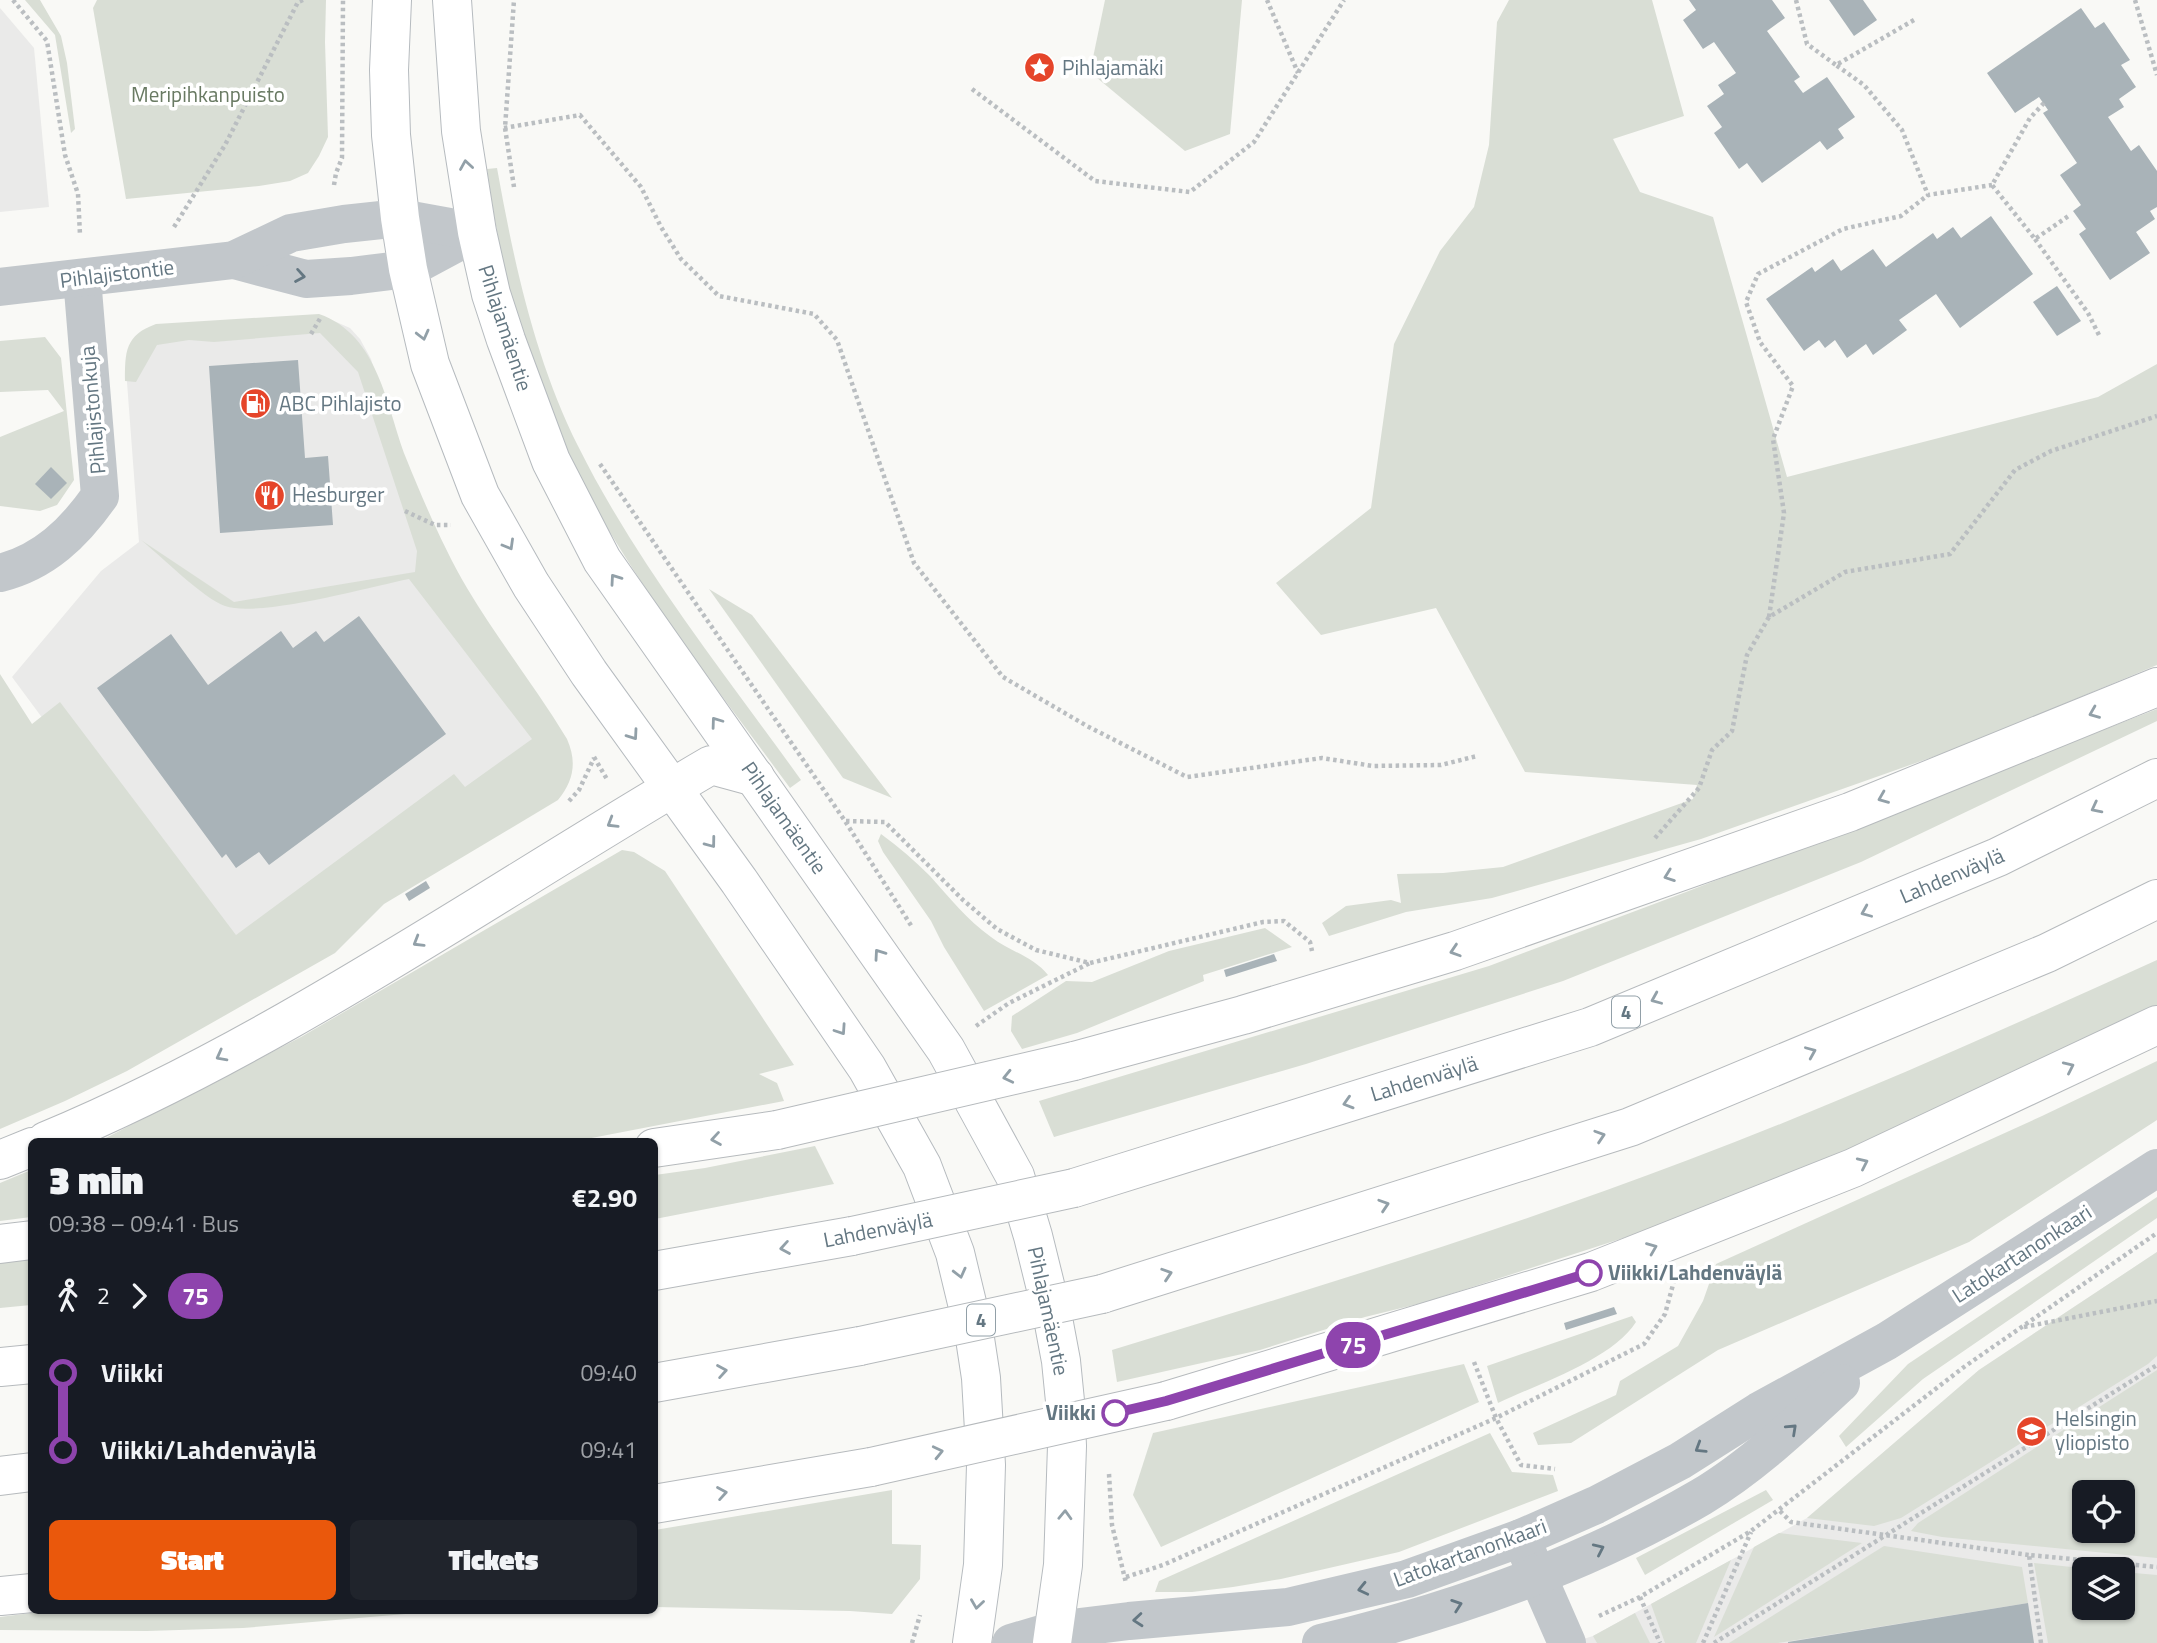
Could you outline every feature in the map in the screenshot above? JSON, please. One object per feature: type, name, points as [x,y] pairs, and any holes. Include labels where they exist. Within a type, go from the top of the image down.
[{"type":"main road","points":[[392,0],[389,70],[391,135],[408,268],[430,364],[480,495],[531,585],[589,673],[739,881],[867,1068],[910,1140],[955,1253],[974,1332],[981,1378],[985,1453],[983,1565],[972,1643]]},
{"type":"main road","name":"Pihlajamäentie","points":[[452,0],[461,131],[477,232],[491,295],[557,473],[602,560],[946,1050],[1015,1177],[1033,1236],[1062,1361],[1068,1446],[1064,1538],[1053,1637]]},
{"type":"main road","points":[[658,1147],[777,1130],[1074,1061],[1242,1015],[1455,951],[1850,812],[2157,687]]},
{"type":"main road","points":[[53,1138],[103,1117],[288,1021],[711,765],[755,777]]},
{"type":"main road","name":"Lahdenväylä","points":[[658,1270],[852,1236],[1074,1188],[1590,1027],[1998,857],[2157,778]]},
{"type":"main road","name":"4","points":[[658,1381],[860,1346],[1102,1294],[1630,1127],[2047,953],[2157,899]]},
{"type":"main road","points":[[658,1503],[871,1467],[1166,1401],[1591,1272],[1853,1168],[2157,1025]]},
{"type":"main road","points":[[0,1160],[28,1149]]},
{"type":"main road","points":[[0,1244],[28,1240]]},
{"type":"main road","points":[[0,1367],[28,1364]]},
{"type":"main road","points":[[0,1476],[28,1472]]},
{"type":"main road","points":[[0,1596],[28,1593]]},
{"type":"street","name":"Pihlajistontie","points":[[0,287],[234,260],[291,233],[400,218],[477,232]]},
{"type":"street","name":"Pihlajistontie","points":[[234,260],[306,278],[351,276],[408,268],[477,232]]},
{"type":"street","name":"Pihlajistonkuja","points":[[0,573],[22,567],[54,547],[82,522],[100,496],[82,278]]},
{"type":"street","name":"Latokartanonkaari","points":[[1011,1643],[1129,1621],[1288,1607],[1407,1578],[1521,1538],[1596,1505],[1680,1461],[1759,1411],[1887,1341],[2157,1168]]},
{"type":"street","name":"Latokartanonkaari","points":[[1321,1643],[1401,1624],[1537,1577],[1614,1542],[1702,1496],[1782,1437],[1887,1341]]},
{"type":"street","points":[[1521,1538],[1567,1643]]},
{"type":"path","points":[[13,0],[47,41],[65,155],[78,194],[80,235]]},
{"type":"path","points":[[174,227],[225,145],[298,2],[303,0]]},
{"type":"path","points":[[334,189],[342,158],[343,0]]},
{"type":"path","points":[[509,154],[505,128],[514,0]]},
{"type":"path","points":[[1267,0],[1298,73]]},
{"type":"path","points":[[972,89],[1095,181],[1190,192],[1254,142],[1345,0]]},
{"type":"path","points":[[1796,0],[1807,44],[1864,85],[1902,130],[1928,195]]},
{"type":"path","points":[[2135,0],[2157,75]]},
{"type":"path","points":[[1836,65],[1914,20]]},
{"type":"path","points":[[1992,185],[2030,118],[2044,103]]},
{"type":"path","points":[[505,128],[580,116],[641,187],[661,227],[681,258],[719,296],[814,314],[837,340],[914,563],[1003,677],[1087,726],[1187,777],[1322,758],[1373,766],[1441,765],[1477,756]]},
{"type":"path","points":[[1653,840],[1699,788],[1712,750],[1732,731],[1747,655],[1769,617],[1784,513],[1773,439],[1793,386],[1760,342],[1746,302],[1758,274],[1843,229],[1901,216],[1928,195],[1992,185]]},
{"type":"path","points":[[1992,185],[2088,313],[2100,337]]},
{"type":"path","points":[[2035,239],[2070,215]]},
{"type":"path","points":[[311,334],[326,309]]},
{"type":"path","points":[[1769,617],[1845,572],[1950,554],[2015,470],[2051,451],[2157,416]]},
{"type":"path","points":[[596,456],[845,821],[917,935]]},
{"type":"path","points":[[405,511],[435,525],[452,525]]},
{"type":"path","points":[[564,806],[579,790],[594,757]]},
{"type":"path","points":[[845,821],[885,822],[997,929],[1036,950],[1090,963]]},
{"type":"path","points":[[968,1015],[975,1027],[1009,1003],[1090,963],[1264,922],[1284,921],[1310,942],[1314,951],[1302,955]]},
{"type":"path","points":[[1611,1611],[1640,1597],[1780,1511],[1964,1367],[2157,1233]]},
{"type":"path","points":[[1126,1577],[1163,1565],[1496,1418],[1644,1343],[1665,1314],[1676,1275]]},
{"type":"path","points":[[2020,1328],[2157,1301]]},
{"type":"path","points":[[1474,1362],[1496,1418],[1521,1465],[1555,1469]]},
{"type":"path","points":[[1714,1643],[2157,1364]]},
{"type":"path","points":[[1780,1511],[1791,1522],[1884,1536],[2029,1555],[2157,1567]]},
{"type":"path","points":[[1703,1643],[1751,1531]]},
{"type":"path","points":[[2029,1555],[2041,1643]]},
{"type":"path","points":[[1640,1597],[1660,1643]]},
{"type":"path","points":[[912,1643],[920,1615]]},
{"type":"shaded area","points":[[0,8],[34,48],[49,207],[0,212]]},
{"type":"shaded area","points":[[325,317],[350,328],[360,339],[371,359],[396,444],[423,511],[555,761],[222,961],[12,677],[101,571],[139,542],[126,369],[132,347]]},
{"type":"shaded area","name":"Helsingin yliopisto","points":[[2157,1252],[2157,1643],[1571,1643],[1593,1636],[1807,1518],[1979,1370]]},
{"type":"green space","points":[[25,0],[40,0],[61,36],[75,129],[71,133],[55,35]]},
{"type":"green space","name":"Meripihkanpuisto","points":[[97,0],[326,0],[328,137],[308,173],[290,181],[259,186],[126,199],[93,8]]},
{"type":"green space","points":[[1105,0],[1242,0],[1230,134],[1185,151],[1090,72]]},
{"type":"green space","points":[[1509,0],[1652,0],[1684,116],[1613,139],[1640,192],[1713,217],[1787,477],[2098,397],[2157,364],[2157,665],[1961,747],[1701,839],[1492,898],[1406,912],[1329,936],[1322,923],[1346,906],[1391,900],[1401,903],[1397,874],[1503,867],[1693,799],[1697,785],[1525,772],[1436,608],[1321,635],[1276,583],[1371,508],[1394,344],[1440,251],[1474,207],[1489,145],[1497,22]]},
{"type":"green space","points":[[497,168],[511,239],[538,345],[578,446],[601,490],[654,575],[801,780],[790,788],[632,568],[586,491],[549,415],[521,334],[501,252],[487,169]]},
{"type":"green space","points":[[319,314],[339,324],[355,338],[368,355],[386,395],[406,458],[450,557],[479,607],[567,739],[573,763],[571,778],[558,800],[384,904],[335,953],[127,1071],[0,1129],[0,674],[32,724],[60,702],[236,935],[454,774],[465,787],[532,739],[409,579],[288,605],[241,609],[216,602],[141,540],[234,602],[415,572],[417,551],[358,372],[320,333],[214,342],[189,340],[157,345],[136,382],[125,381],[125,361],[129,346],[138,333],[156,324]]},
{"type":"green space","points":[[45,337],[61,358],[74,480],[57,505],[40,511],[0,506],[0,437],[64,411],[48,390],[0,392],[0,341]]},
{"type":"green space","points":[[709,589],[752,615],[892,798],[843,778]]},
{"type":"green space","points":[[2157,709],[2157,721],[1861,862],[1563,981],[1306,1064],[1054,1137],[1039,1101],[1489,966]]},
{"type":"green space","points":[[881,834],[924,870],[982,930],[1036,963],[1048,975],[984,1011],[931,921],[883,852],[878,841]]},
{"type":"green space","points":[[622,850],[634,852],[665,871],[794,1065],[759,1074],[777,1083],[784,1101],[592,1138],[106,1138],[301,1037]]},
{"type":"green space","points":[[1265,928],[1292,947],[1203,975],[1204,981],[1077,1033],[1022,1049],[1011,1031],[1012,1016],[1066,981],[1092,982],[1169,951]]},
{"type":"green space","points":[[2157,960],[2157,1013],[1828,1159],[1645,1231],[1426,1302],[1365,1317],[1260,1350],[1117,1382],[1112,1350],[1474,1236],[1688,1160],[1865,1089]]},
{"type":"green space","points":[[2157,1061],[2157,1120],[1969,1242],[1718,1350],[1571,1443],[1538,1445],[1533,1433],[1616,1395],[1620,1381],[1678,1346],[1703,1301],[1716,1264]]},
{"type":"green space","points":[[815,1146],[834,1184],[658,1218],[658,1175]]},
{"type":"green space","points":[[28,1171],[28,1217],[0,1221],[0,1183]]},
{"type":"green space","points":[[2157,1197],[2157,1218],[1923,1379],[1846,1447],[1839,1436],[1908,1364]]},
{"type":"green space","points":[[2157,1252],[2157,1356],[2148,1364],[1901,1518],[1874,1526],[1807,1518],[1979,1370]]},
{"type":"green space","points":[[28,1257],[28,1305],[0,1308],[0,1261]]},
{"type":"green space","points":[[1632,1316],[1636,1322],[1610,1348],[1573,1369],[1498,1403],[1487,1366]]},
{"type":"green space","points":[[1464,1364],[1479,1402],[1161,1547],[1133,1495],[1153,1433]]},
{"type":"green space","points":[[2157,1370],[2157,1558],[1942,1537],[1911,1531],[1918,1523]]},
{"type":"green space","points":[[1490,1433],[1512,1472],[1553,1475],[1558,1491],[1399,1552],[1233,1587],[1192,1592],[1155,1592],[1159,1581]]},
{"type":"green space","points":[[892,1490],[892,1544],[921,1545],[920,1579],[892,1614],[658,1607],[658,1529]]},
{"type":"green space","points":[[1766,1490],[1773,1500],[1645,1575],[1636,1558]]},
{"type":"green space","points":[[1779,1533],[1862,1543],[1714,1637],[1754,1547]]},
{"type":"green space","points":[[1884,1546],[2022,1567],[2028,1603],[1778,1643],[1729,1643]]},
{"type":"green space","points":[[1731,1560],[1696,1643],[1665,1643],[1651,1604]]},
{"type":"green space","points":[[2034,1563],[2072,1567],[2072,1620],[2135,1620],[2135,1573],[2157,1575],[2157,1643],[2048,1643]]},
{"type":"green space","points":[[28,1613],[406,1614],[243,1628],[147,1631],[0,1630],[0,1617]]},
{"type":"green space","points":[[1635,1613],[1650,1643],[1597,1643],[1593,1636]]},
{"type":"building","points":[[1689,0],[1772,0],[1785,18],[1767,31],[1800,77],[1794,81],[1803,93],[1827,77],[1855,117],[1838,129],[1844,138],[1827,150],[1820,141],[1762,183],[1747,163],[1739,169],[1714,133],[1722,127],[1707,106],[1724,94],[1718,85],[1736,73],[1714,42],[1703,49],[1683,20],[1696,10]]},
{"type":"building","points":[[1829,0],[1863,0],[1877,20],[1854,36]]},
{"type":"building","points":[[2081,8],[2095,28],[2104,22],[2130,60],[2121,65],[2136,87],[2119,99],[2124,107],[2108,117],[2131,151],[2139,145],[2157,171],[2157,207],[2150,211],[2155,219],[2136,232],[2150,253],[2110,280],[2079,234],[2086,229],[2073,211],[2081,205],[2060,175],[2077,163],[2043,113],[2048,110],[2039,97],[2015,113],[1987,73]]},
{"type":"building","points":[[1991,216],[2033,274],[1960,328],[1936,294],[1899,320],[1907,330],[1873,355],[1866,344],[1847,358],[1835,340],[1825,348],[1819,340],[1804,351],[1766,299],[1812,267],[1815,272],[1833,259],[1841,271],[1873,249],[1886,267],[1933,233],[1937,239],[1953,227],[1961,238]]},
{"type":"building","points":[[2057,286],[2081,321],[2057,336],[2033,302]]},
{"type":"building","points":[[298,360],[305,458],[328,456],[333,525],[220,533],[209,366]]},
{"type":"building","points":[[51,467],[67,483],[51,499],[35,484]]},
{"type":"building","points":[[359,616],[446,734],[269,865],[259,852],[236,868],[226,854],[222,858],[97,688],[171,634],[208,685],[281,631],[293,648],[316,631],[324,642]]},
{"type":"building","points":[[426,881],[430,888],[409,901],[405,894]]},
{"type":"building","points":[[1274,954],[1277,961],[1226,977],[1224,970]]},
{"type":"building","points":[[1614,1307],[1617,1314],[1566,1330],[1564,1323]]},
{"type":"building","points":[[2028,1603],[2034,1643],[1788,1643],[1788,1642]]},
{"type":"bus line","name":"75","points":[[1115,1413],[1166,1401],[1589,1273]]},
{"type":"place","name":"Pihlajamäki","points":[[1039,68]]},
{"type":"place","name":"ABC Pihlajisto","points":[[256,404]]},
{"type":"place","name":"Hesburger","points":[[269,495]]},
{"type":"place","name":"Viikki/Lahdenväylä","points":[[1589,1273]]},
{"type":"place","name":"Viikki","points":[[1115,1413]]},
{"type":"place","name":"Helsingin yliopisto","points":[[2032,1431]]}]
